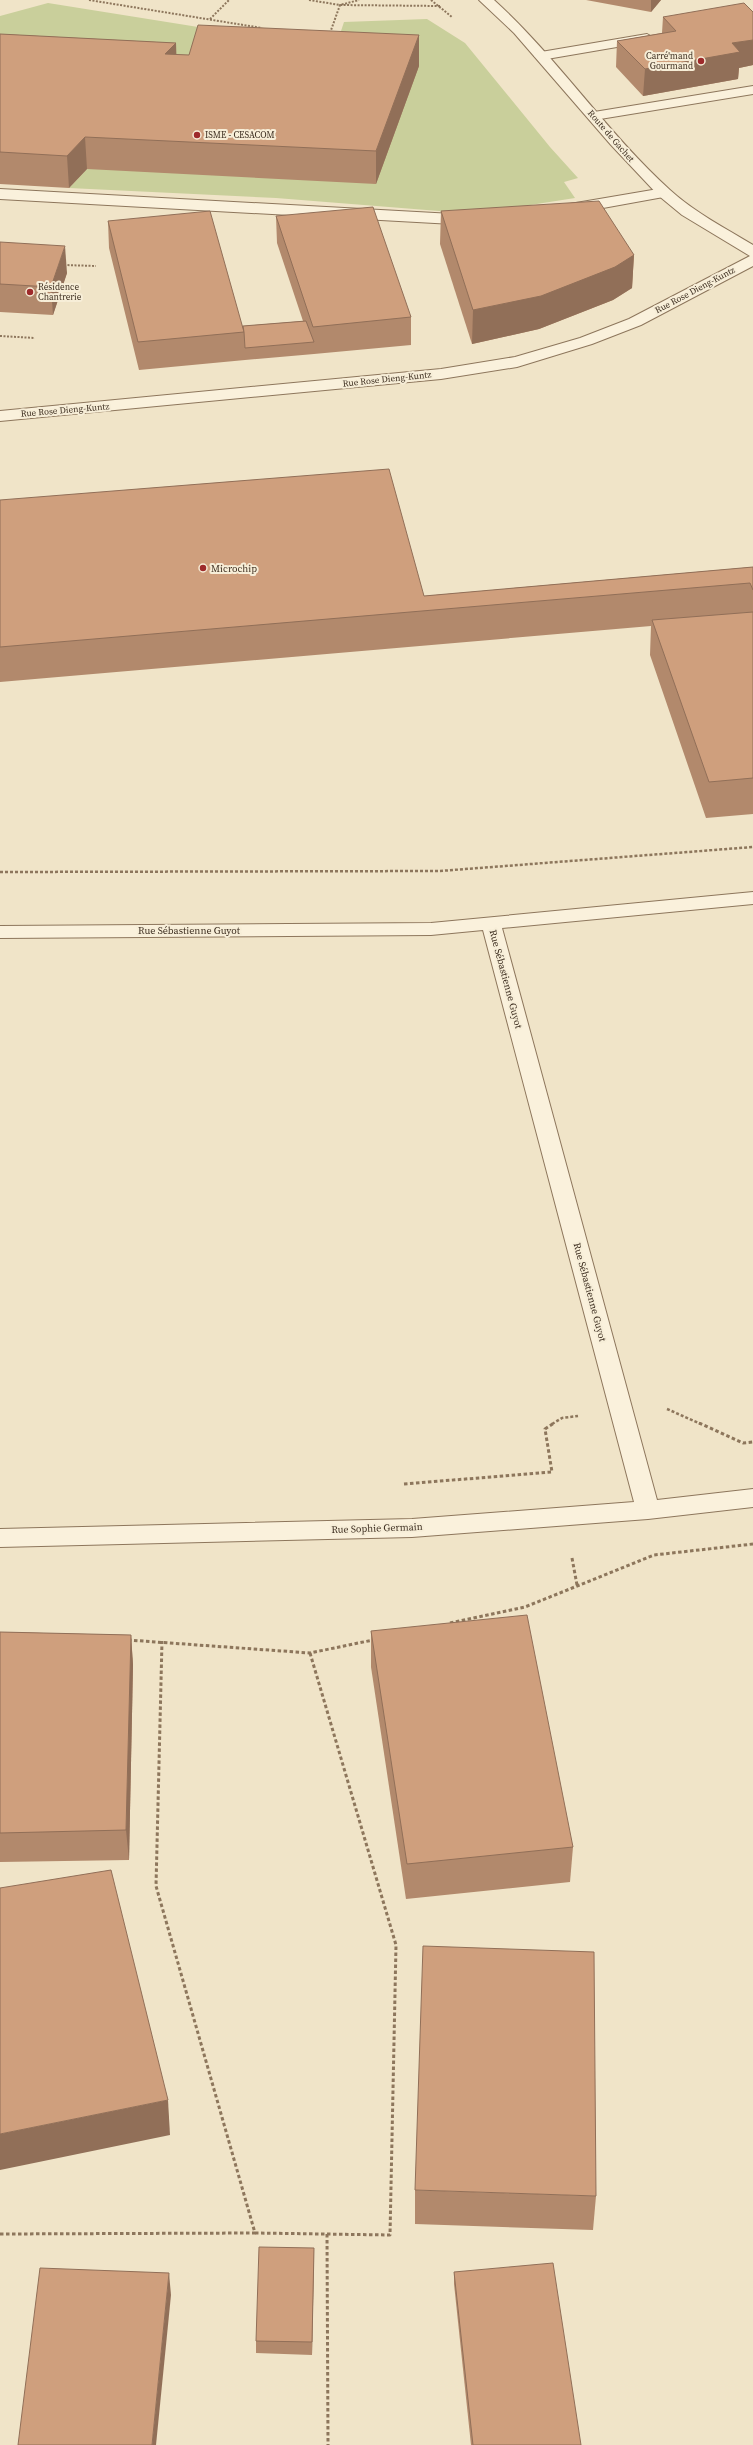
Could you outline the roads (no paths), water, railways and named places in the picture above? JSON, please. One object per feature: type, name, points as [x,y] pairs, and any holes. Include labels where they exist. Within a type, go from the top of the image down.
[{"type":"street","name":"Route de Gachet","points":[[486,0],[519,30],[664,193],[688,212],[752,252]]},
{"type":"street","points":[[541,56],[664,35]]},
{"type":"street","points":[[594,116],[753,90]]},
{"type":"street","points":[[556,212],[664,193]]},
{"type":"street","points":[[0,194],[485,219]]},
{"type":"street","name":"Rue Rose Dieng-Kuntz","points":[[0,416],[441,374],[517,362],[586,341],[635,322],[752,252]]},
{"type":"street","points":[[491,923],[753,898]]},
{"type":"street","name":"Rue Sébastienne Guyot","points":[[0,932],[432,928],[491,923],[648,1510]]},
{"type":"street","name":"Rue Sophie Germain","points":[[0,1538],[412,1528],[648,1510],[753,1498]]},
{"type":"place","name":"Carré'mand Gourmand","points":[[701,61]]},
{"type":"place","name":"ISME - CESACOM","points":[[197,135]]},
{"type":"place","name":"Résidence Chantrerie","points":[[30,292]]},
{"type":"place","name":"Microchip","points":[[203,568]]}]
